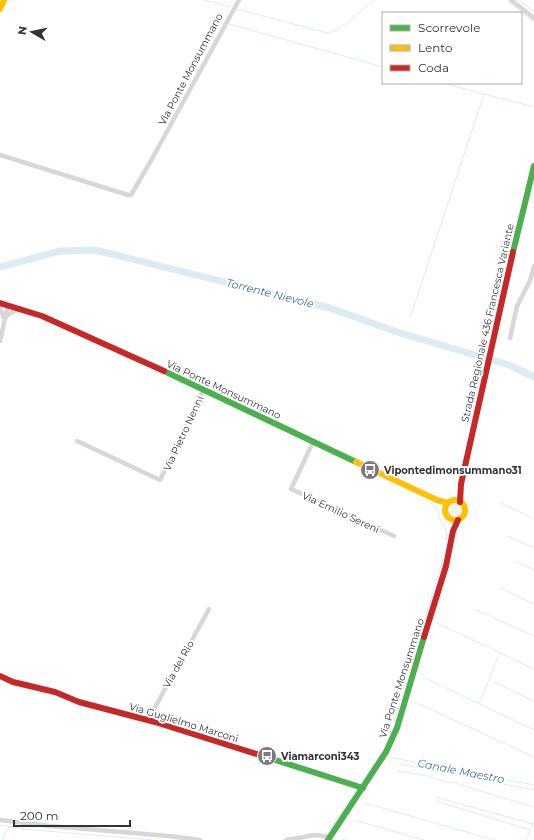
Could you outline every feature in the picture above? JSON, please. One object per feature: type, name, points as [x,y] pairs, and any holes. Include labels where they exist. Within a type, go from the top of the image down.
[{"type":"street","points":[[0,9],[4,0]]},
{"type":"street","name":"Via Ponte Monsummano","points":[[0,155],[131,195],[239,0]]},
{"type":"street","points":[[511,0],[534,18]]},
{"type":"street","name":"Strada Regionale 436 Francesca Variante","points":[[461,484],[534,166]]},
{"type":"street","points":[[510,338],[517,306],[530,281],[534,266]]},
{"type":"street","name":"Via Ponte Monsummano","points":[[0,303],[42,316],[448,504]]},
{"type":"street","points":[[0,341],[8,305]]},
{"type":"street","points":[[0,308],[4,319]]},
{"type":"street","points":[[4,319],[8,314],[19,309]]},
{"type":"street","name":"Via Pietro Nenni","points":[[77,441],[160,480],[203,390]]},
{"type":"street","name":"Via Emilio Sereni","points":[[313,442],[291,489],[394,536]]},
{"type":"street","points":[[453,531],[464,511],[463,505],[460,502],[461,484]]},
{"type":"street","points":[[453,531],[451,519],[447,516],[448,504],[461,484]]},
{"type":"street","points":[[448,504],[460,502]]},
{"type":"street","points":[[451,519],[458,520]]},
{"type":"street","name":"Via Ponte Monsummano","points":[[329,838],[386,752],[397,728],[446,566],[453,531]]},
{"type":"street","name":"Via del Rio","points":[[148,720],[209,609]]},
{"type":"street","name":"Via Guglielmo Marconi","points":[[0,676],[24,685],[55,692],[79,702],[148,720],[363,788]]},
{"type":"street","points":[[0,820],[200,840]]},
{"type":"street","points":[[286,840],[315,835],[329,838]]},
{"type":"shaded area","points":[[452,503],[458,503],[462,507],[462,513],[458,517],[452,517],[448,513],[448,507]]},
{"type":"waterway","points":[[204,0],[231,7]]},
{"type":"waterway","points":[[237,9],[327,33],[338,29],[374,0]]},
{"type":"waterway","points":[[506,0],[521,12]]},
{"type":"waterway","points":[[519,0],[534,12]]},
{"type":"waterway","points":[[522,13],[534,22]]},
{"type":"waterway","points":[[229,24],[382,67]]},
{"type":"waterway","points":[[446,84],[534,107]]},
{"type":"waterway","points":[[410,318],[484,94]]},
{"type":"waterway","name":"Torrente Nievole","points":[[0,267],[60,251],[95,250],[330,308],[397,332],[509,365],[534,377]]},
{"type":"waterway","points":[[406,680],[446,549],[446,530],[436,507],[429,502],[427,498]]},
{"type":"waterway","points":[[499,502],[534,519]]},
{"type":"waterway","points":[[507,536],[534,548]]},
{"type":"waterway","points":[[515,561],[534,570]]},
{"type":"waterway","points":[[501,588],[534,604]]},
{"type":"waterway","points":[[474,609],[534,636]]},
{"type":"waterway","points":[[437,623],[534,669]]},
{"type":"waterway","points":[[479,703],[500,653]]},
{"type":"waterway","points":[[423,677],[534,730]]},
{"type":"waterway","points":[[494,682],[534,701]]},
{"type":"waterway","points":[[365,777],[381,754],[395,725],[394,720],[404,687]]},
{"type":"waterway","points":[[417,703],[534,757]]},
{"type":"waterway","name":"Canale Maestro","points":[[388,757],[534,785]]},
{"type":"waterway","points":[[399,764],[534,790]]},
{"type":"waterway","points":[[397,771],[427,776],[450,783],[456,782],[460,785],[534,807]]},
{"type":"waterway","points":[[331,828],[354,794]]},
{"type":"waterway","points":[[436,797],[533,824]]},
{"type":"waterway","points":[[436,801],[530,830]]},
{"type":"waterway","points":[[365,803],[495,840]]},
{"type":"waterway","points":[[354,820],[424,840]]},
{"type":"waterway","points":[[526,840],[534,821]]},
{"type":"waterway","points":[[0,825],[34,830],[153,840]]},
{"type":"waterway","points":[[3,840],[9,827]]},
{"type":"waterway","points":[[342,839],[346,840]]},
{"type":"traffic: fast","points":[[513,252],[534,166]]},
{"type":"traffic: fast","points":[[164,371],[356,462]]},
{"type":"traffic: fast","points":[[328,840],[386,752],[397,728],[424,637]]},
{"type":"traffic: fast","points":[[266,757],[363,788]]},
{"type":"traffic: slow","points":[[0,9],[4,0]]},
{"type":"traffic: slow","points":[[356,462],[437,500],[448,503]]},
{"type":"traffic: slow","points":[[455,500],[462,503],[465,510],[462,517],[455,520],[448,517],[445,510],[448,503],[455,500]]},
{"type":"traffic: jam","points":[[460,502],[461,484],[513,252]]},
{"type":"traffic: jam","points":[[0,303],[42,316],[164,371]]},
{"type":"traffic: jam","points":[[424,637],[446,566],[453,531],[458,520]]},
{"type":"traffic: jam","points":[[0,676],[13,682],[55,692],[79,702],[155,722],[266,757]]},
{"type":"place","name":"Vipontedimonsummano31","points":[[370,470]]},
{"type":"place","name":"Viamarconi343","points":[[267,756]]}]
